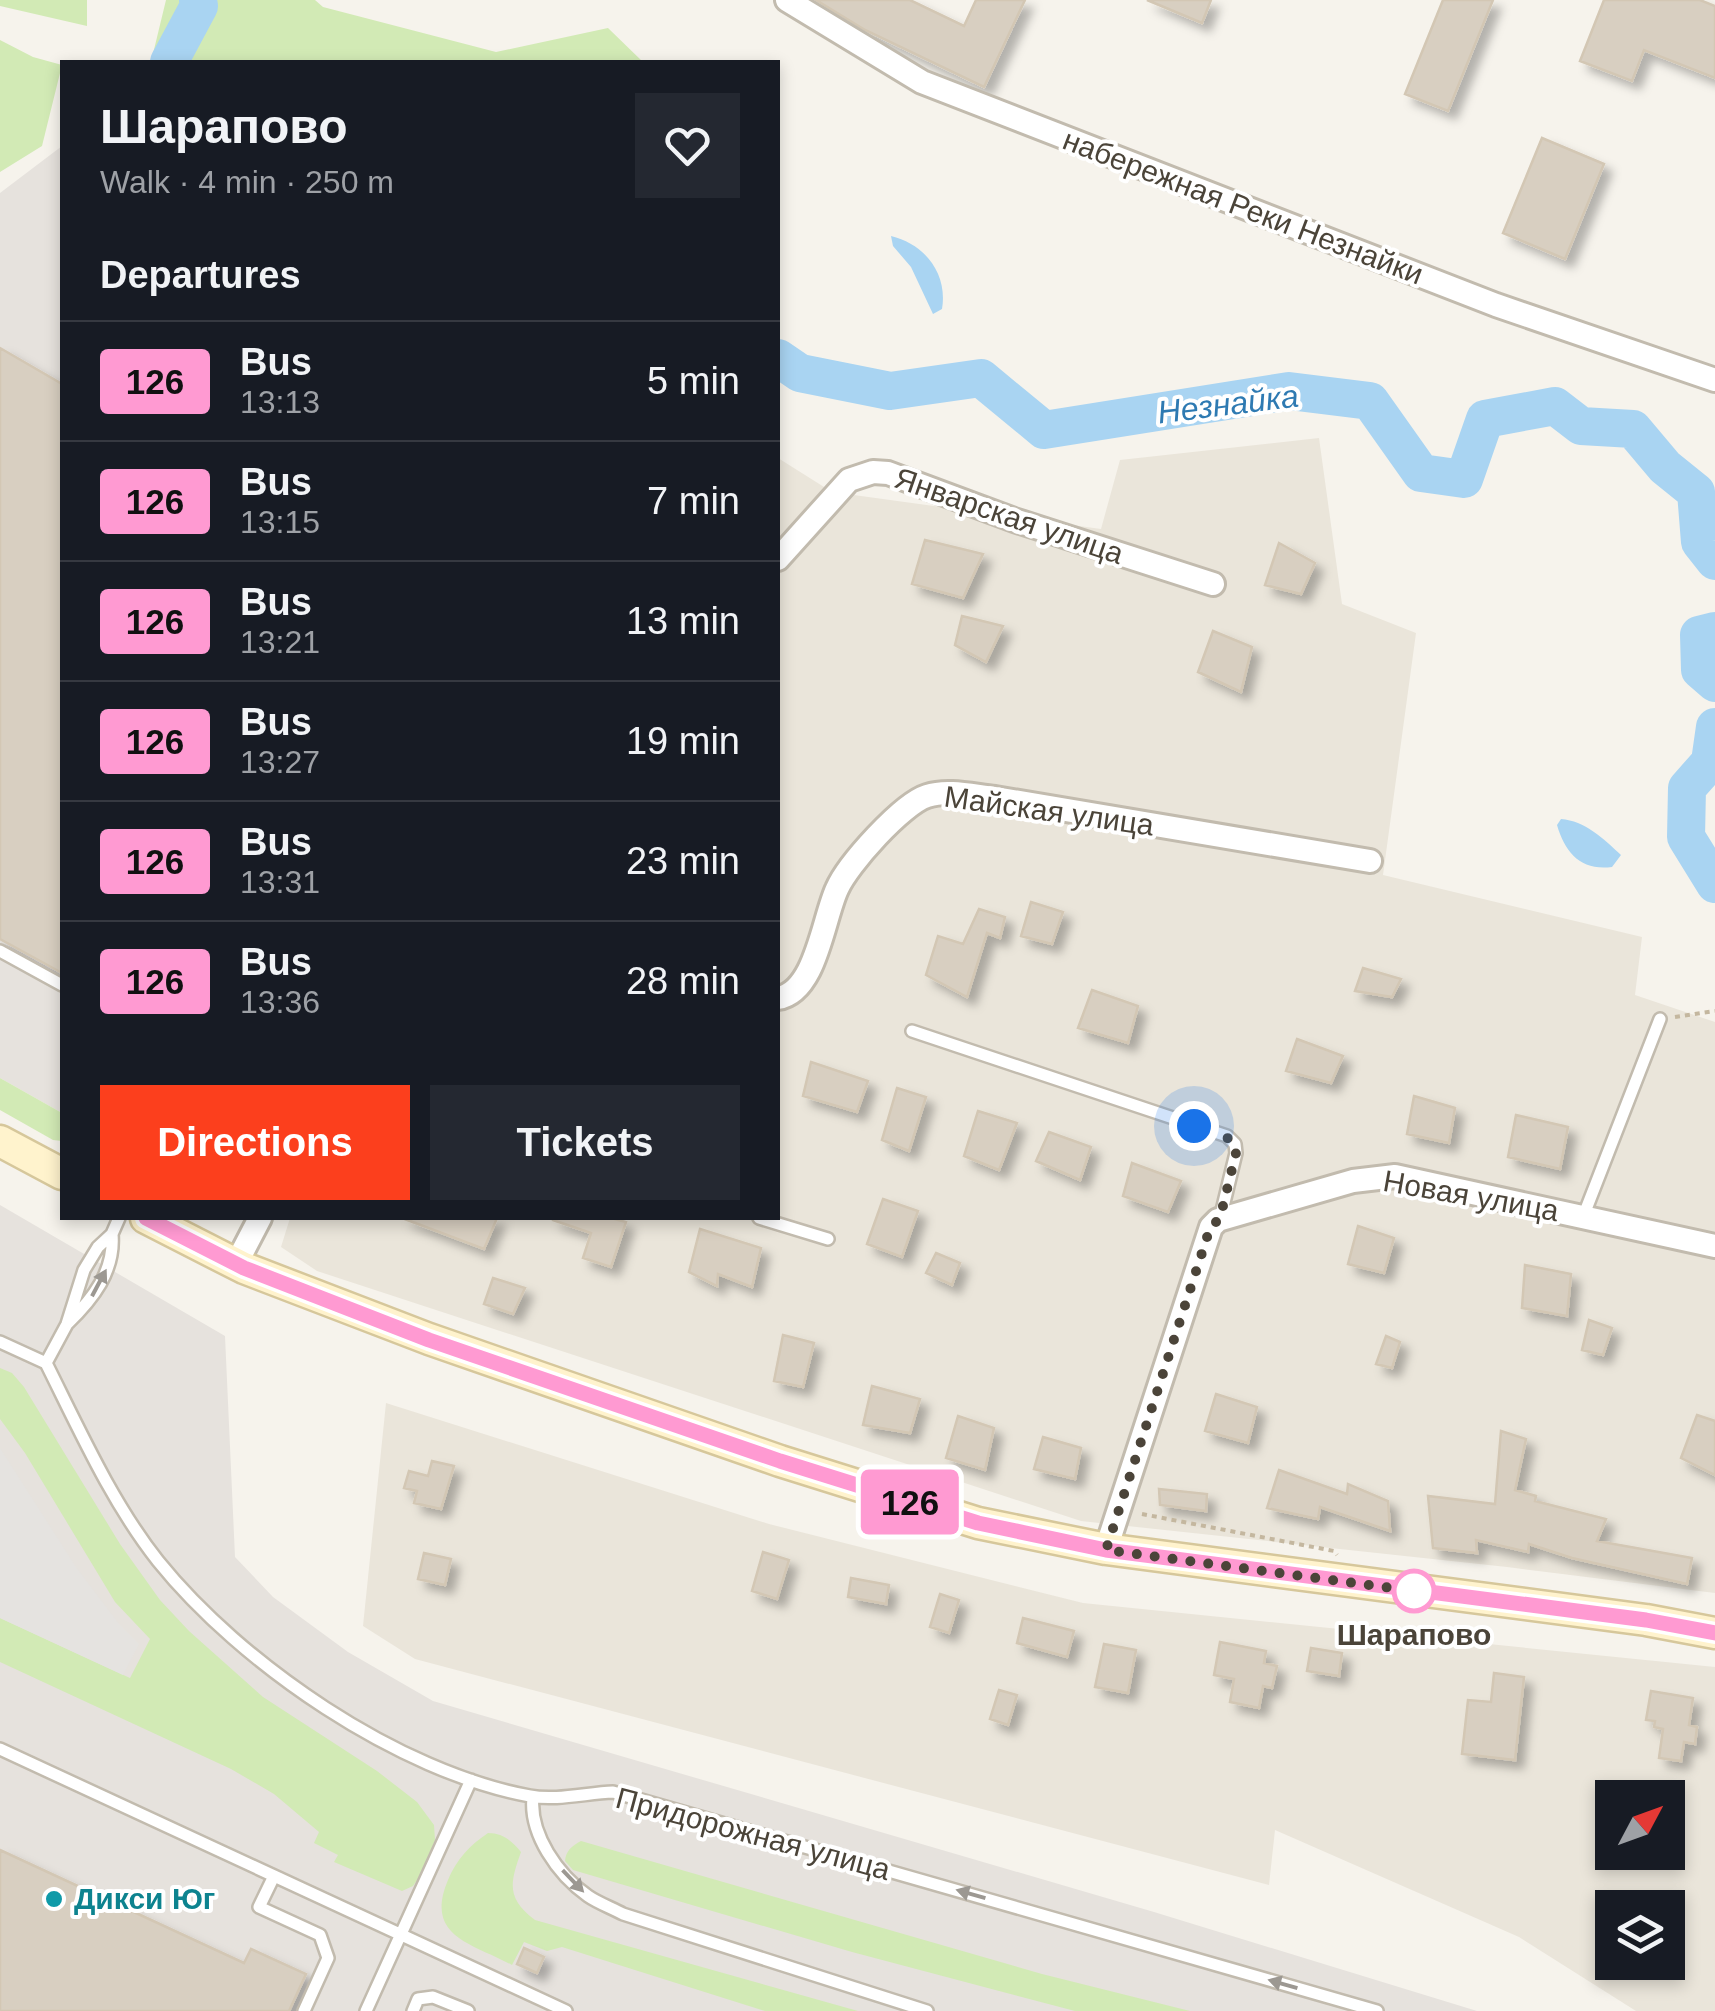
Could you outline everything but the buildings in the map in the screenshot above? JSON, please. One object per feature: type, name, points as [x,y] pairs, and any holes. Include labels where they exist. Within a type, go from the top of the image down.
[{"type":"main road","points":[[0,1142],[60,1173]]},
{"type":"main road","points":[[150,1220],[236,1264],[429,1340],[780,1461],[978,1523],[1106,1550],[1646,1620],[1715,1633]]},
{"type":"street","name":"набережная Реки Незнайки","points":[[787,0],[922,82],[1496,305],[1715,380]]},
{"type":"street","name":"Январская улица","points":[[780,556],[849,480],[872,472],[888,473],[1014,520],[1214,584]]},
{"type":"street","name":"Майская улица","points":[[780,998],[804,981],[838,885],[912,802],[930,795],[954,793],[995,798],[1370,861]]},
{"type":"street","name":"Новая улица","points":[[1220,1218],[1353,1181],[1395,1176],[1715,1246]]},
{"type":"street","points":[[1106,1550],[1210,1228],[1220,1218]]},
{"type":"street","points":[[236,1264],[259,1220]]},
{"type":"lane","points":[[0,951],[60,984]]},
{"type":"lane","points":[[1583,1217],[1660,1019]]},
{"type":"lane","points":[[912,1031],[1227,1136],[1235,1144],[1236,1153],[1220,1218]]},
{"type":"lane","points":[[0,1342],[46,1364],[67,1324],[78,1282],[118,1220]]},
{"type":"lane","points":[[765,1220],[828,1239]]},
{"type":"lane","points":[[67,1324],[88,1304],[108,1267],[112,1234]]},
{"type":"lane","name":"Придорожная улица","points":[[46,1364],[115,1494],[156,1559],[233,1639],[275,1674],[420,1759],[472,1780],[533,1797],[613,1792],[1377,2011]]},
{"type":"lane","points":[[0,1749],[562,2010]]},
{"type":"lane","points":[[366,2011],[472,1780]]},
{"type":"lane","points":[[533,1797],[531,1814],[538,1835],[566,1875],[588,1896],[624,1914],[926,2011]]},
{"type":"lane","points":[[274,1876],[259,1907],[320,1935],[328,1958],[304,2011]]},
{"type":"lane","points":[[413,2011],[418,1999],[434,1996],[468,2011]]},
{"type":"path","points":[[1660,1019],[1715,1011]]},
{"type":"shaded area","points":[[60,148],[60,1112],[0,1078],[0,193]]},
{"type":"shaded area","points":[[1319,438],[1342,604],[1416,633],[1383,875],[1642,937],[1635,995],[1715,1022],[1715,1593],[1081,1521],[317,1271],[281,1247],[289,1220],[780,1220],[780,459],[832,492],[1101,529],[1120,460]]},
{"type":"shaded area","points":[[0,1205],[225,1336],[235,1557],[273,1597],[348,1652],[433,1701],[1477,2011],[0,2011]]},
{"type":"shaded area","points":[[386,1403],[769,1524],[1083,1603],[1715,1667],[1715,2011],[1636,2011],[1519,1937],[1275,1830],[1269,1885],[415,1659],[363,1626]]},
{"type":"shaded area","points":[[0,1448],[76,1567],[139,1644],[123,1675],[0,1618]]},
{"type":"green space","points":[[0,0],[87,0],[87,26],[0,6]]},
{"type":"green space","points":[[166,0],[315,0],[323,7],[496,52],[608,28],[641,60],[151,60]]},
{"type":"green space","points":[[0,40],[33,57],[60,64],[60,73],[42,146],[0,172]]},
{"type":"green space","points":[[0,1078],[60,1112],[60,1141],[53,1140],[0,1110]]},
{"type":"green space","points":[[0,1368],[12,1373],[24,1387],[120,1544],[160,1600],[189,1631],[263,1697],[377,1771],[417,1802],[434,1825],[435,1840],[413,1886],[402,1891],[334,1862],[338,1855],[314,1843],[319,1832],[274,1794],[231,1769],[0,1662],[0,1618],[130,1678],[150,1639],[115,1602],[25,1453],[0,1419]]},
{"type":"green space","points":[[488,1833],[507,1838],[521,1852],[513,1889],[519,1904],[535,1920],[858,2011],[765,2011],[562,1947],[547,1951],[524,1942],[512,1965],[456,1936],[442,1914],[442,1899],[459,1860]]},
{"type":"green space","points":[[581,1841],[1042,1974],[1190,2011],[1075,2011],[852,1952],[573,1870],[566,1857]]},
{"type":"water","points":[[891,236],[914,246],[932,262],[941,284],[942,309],[933,314]]},
{"type":"water","points":[[1561,819],[1586,827],[1621,855],[1612,867],[1591,866],[1576,858],[1560,835],[1557,825]]},
{"type":"waterway","name":"Незнайка","points":[[170,60],[199,6],[198,0]]},
{"type":"waterway","name":"Незнайка","points":[[780,359],[800,373],[890,391],[981,378],[1044,430],[1289,391],[1370,401],[1421,473],[1464,479],[1485,419],[1555,406],[1581,426],[1633,429],[1665,467],[1696,492],[1700,542],[1715,561]]},
{"type":"waterway","name":"Незнайка","points":[[1715,631],[1699,635],[1700,670],[1715,683]]},
{"type":"waterway","name":"Незнайка","points":[[1715,727],[1710,762],[1687,788],[1686,837],[1715,884]]},
{"type":"bus line","name":"126","points":[[150,1220],[244,1268],[429,1340],[780,1461],[978,1523],[1106,1550],[1646,1620],[1715,1633]]},
{"type":"place","name":"Шарапово","points":[[1414,1591]]},
{"type":"place","name":"Дикси Юг","points":[[54,1899]]},
{"type":"route","points":[[1194,1126],[1227,1136],[1235,1144],[1236,1153],[1220,1218],[1210,1228],[1106,1550],[1414,1591]]}]
